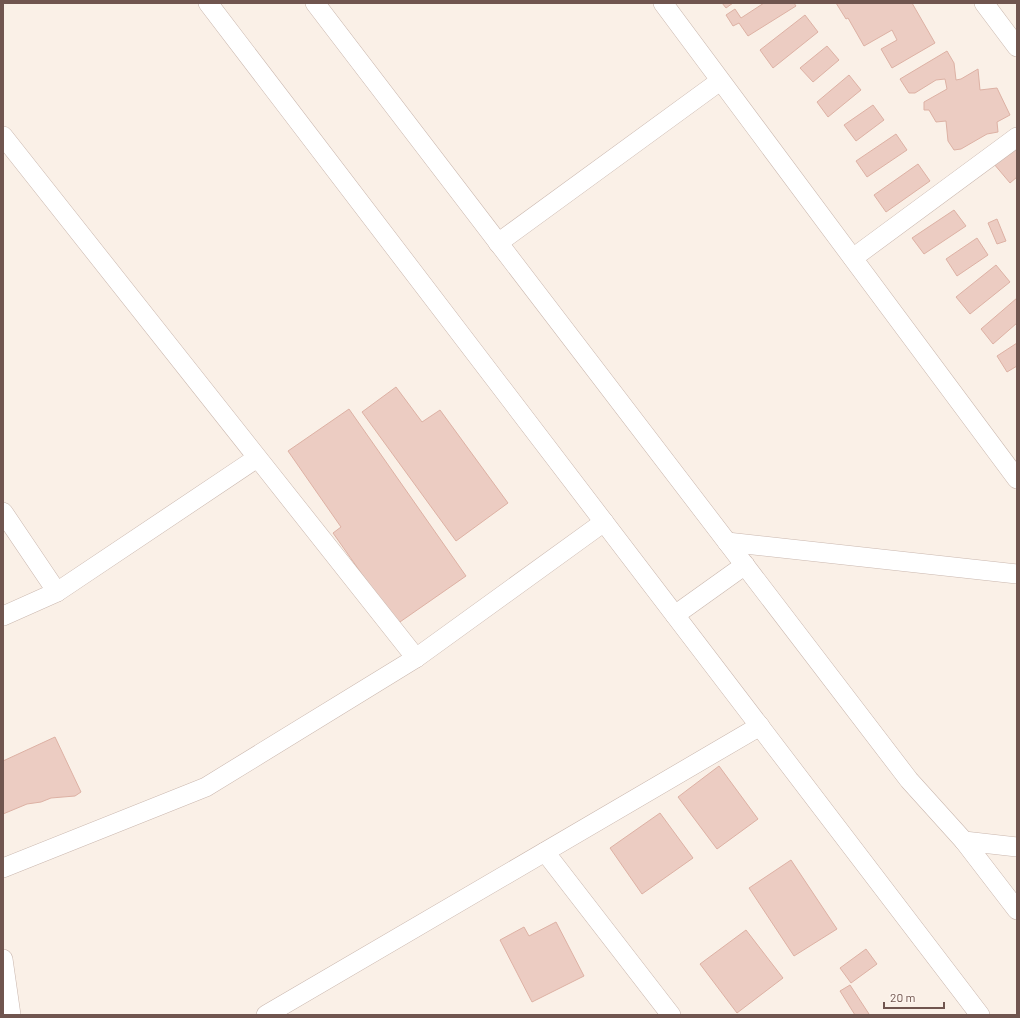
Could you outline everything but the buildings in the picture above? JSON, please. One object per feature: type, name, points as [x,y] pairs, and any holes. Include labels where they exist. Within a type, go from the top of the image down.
[{"type":"street","points":[[208,3],[980,1015]]},
{"type":"street","points":[[315,3],[909,780],[964,841],[1017,910]]},
{"type":"street","points":[[663,3],[1017,479]]},
{"type":"street","points":[[984,3],[1017,47]]},
{"type":"street","points":[[498,243],[720,81]]},
{"type":"street","points":[[3,136],[416,658]]},
{"type":"street","points":[[853,258],[1017,137]]},
{"type":"street","points":[[3,616],[57,592],[257,458]]},
{"type":"street","points":[[3,512],[57,592]]},
{"type":"street","points":[[3,868],[206,787],[416,658],[604,522]]},
{"type":"street","points":[[727,542],[1017,574]]},
{"type":"street","points":[[675,615],[745,566]]},
{"type":"street","points":[[266,1015],[760,726]]},
{"type":"street","points":[[964,841],[1017,847]]},
{"type":"street","points":[[545,852],[671,1015]]},
{"type":"street","points":[[3,959],[11,1015]]}]
